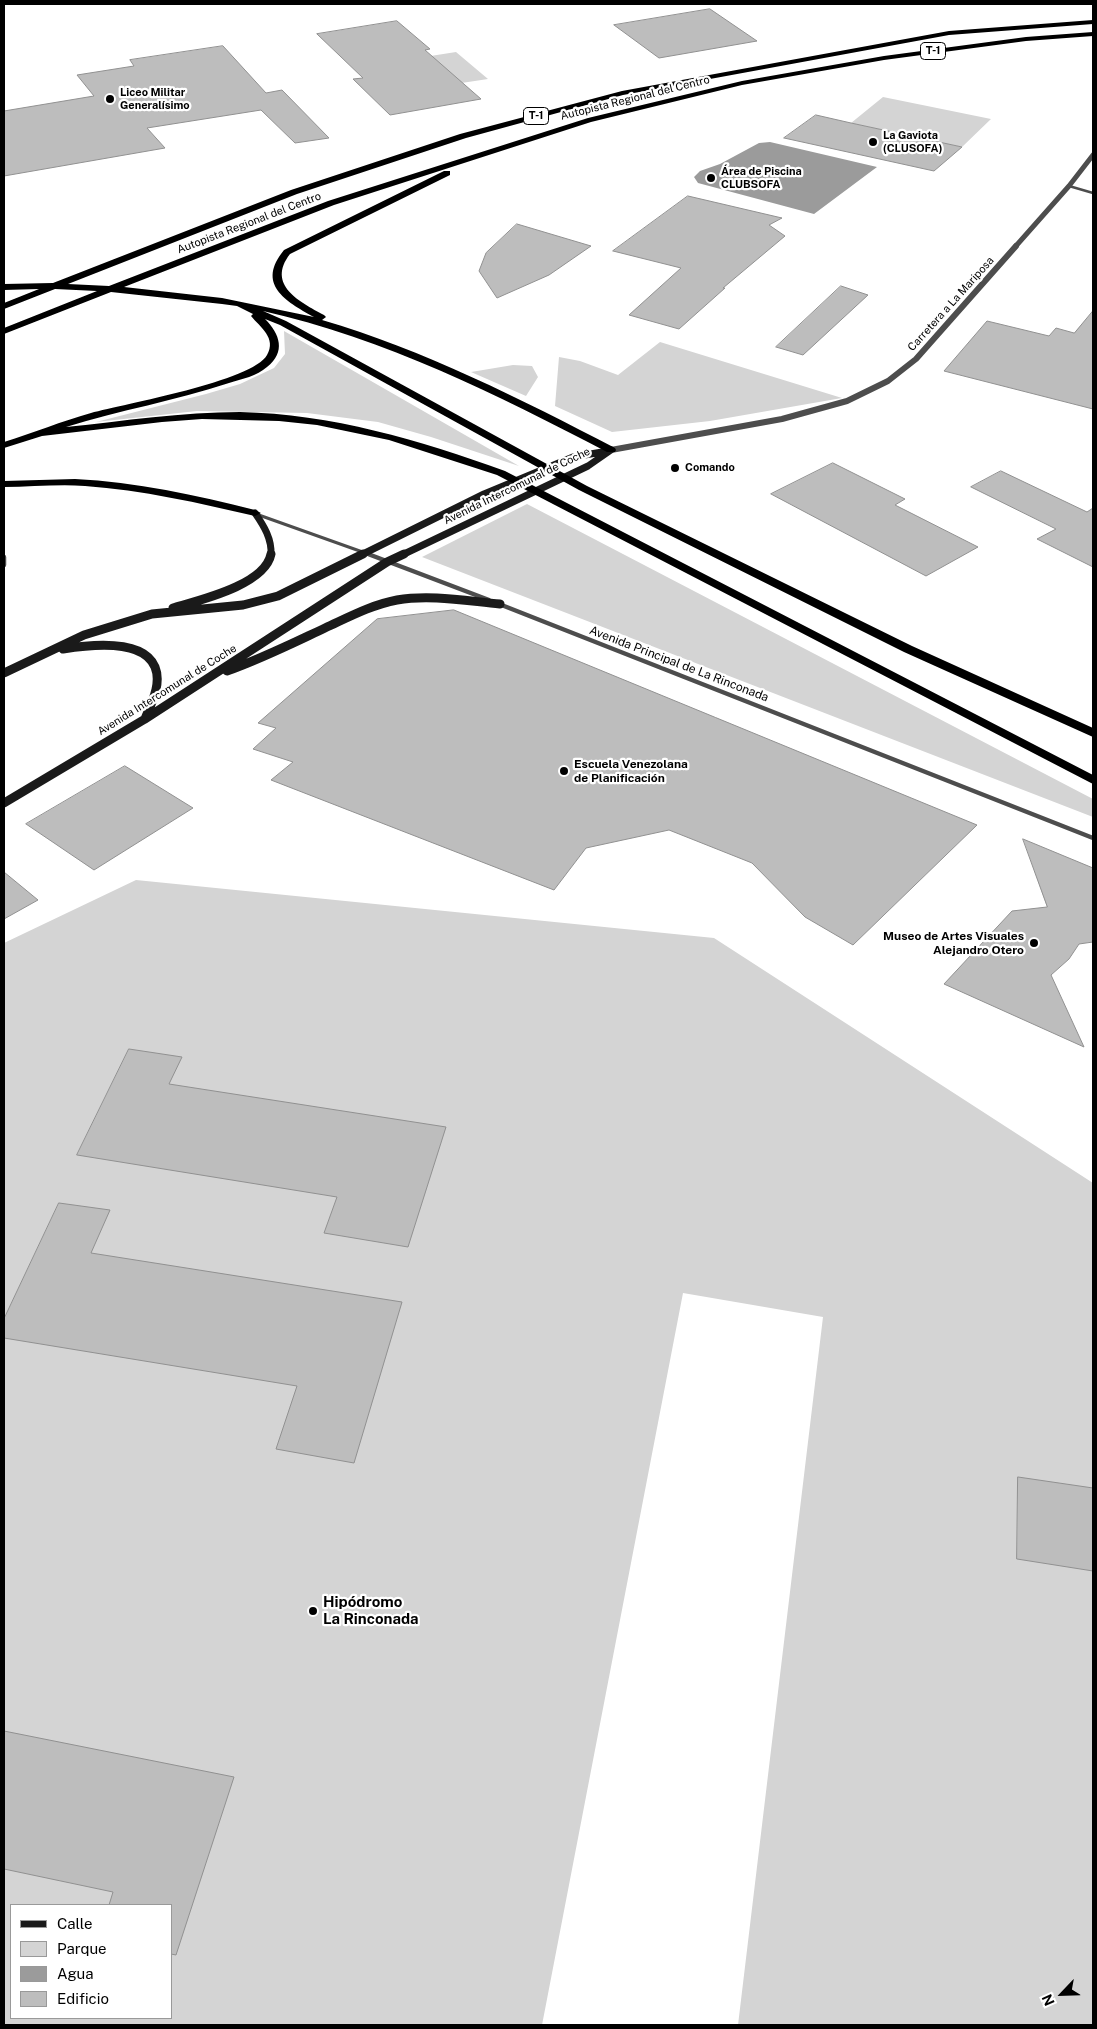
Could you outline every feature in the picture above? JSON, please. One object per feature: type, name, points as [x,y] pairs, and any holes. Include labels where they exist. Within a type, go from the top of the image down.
[{"type":"highway","name":"Autopista Regional del Centro","points":[[4,306],[294,192],[462,136],[622,93],[789,60],[949,33],[1093,22]]},
{"type":"highway","name":"Autopista Regional del Centro","points":[[4,331],[331,203],[588,120],[742,83],[884,58],[1026,39],[1093,34]]},
{"type":"highway","points":[[502,148],[412,189],[287,252],[278,266],[276,279],[287,295],[312,312],[347,330],[451,372],[539,412],[611,450]]},
{"type":"highway","points":[[4,287],[79,287],[153,293],[280,311],[347,330]]},
{"type":"highway","points":[[4,445],[76,421],[205,388],[247,374],[258,368],[268,360],[275,348],[275,338],[269,327],[241,305]]},
{"type":"highway","points":[[241,305],[283,323],[584,488],[908,649],[1093,733]]},
{"type":"highway","points":[[44,433],[202,416],[265,417],[364,430],[448,452],[501,473],[1093,780]]},
{"type":"highway","points":[[4,484],[82,483],[127,487],[181,495],[255,513]]},
{"type":"main road","name":"Avenida Intercomunal de Coche","points":[[4,673],[84,635],[152,614],[200,611],[243,605],[278,596],[484,494],[574,457],[611,450]]},
{"type":"main road","name":"Avenida Intercomunal de Coche","points":[[4,803],[145,719],[387,562],[588,466],[611,450]]},
{"type":"main road","points":[[152,614],[210,597],[242,584],[259,573],[270,561],[272,552],[266,529],[255,513]]},
{"type":"main road","points":[[210,677],[255,661],[366,608],[399,600],[436,599],[500,604]]},
{"type":"main road","points":[[44,653],[98,644],[134,650],[148,656],[155,668],[156,681],[155,695],[145,719]]},
{"type":"street","name":"Carretera a La Mariposa","points":[[611,450],[782,420],[847,401],[888,381],[916,359],[1069,186],[1093,155]]},
{"type":"street","points":[[1069,186],[1093,193]]},
{"type":"street","name":"Avenida Principal de La Rinconada","points":[[255,513],[500,604],[1093,838]]},
{"type":"street","points":[[4,557],[4,565]]},
{"type":"green space","points":[[456,52],[488,79],[415,90],[386,63]]},
{"type":"green space","points":[[883,97],[991,119],[962,147],[851,123]]},
{"type":"green space","points":[[284,331],[519,466],[378,422],[307,413],[197,411],[96,422],[240,384],[274,368],[285,354]]},
{"type":"green space","points":[[660,342],[842,398],[710,421],[612,432],[555,406],[559,357],[580,361],[618,375]]},
{"type":"green space","points":[[513,365],[532,366],[538,377],[526,396],[471,372]]},
{"type":"green space","points":[[527,504],[1093,799],[1093,817],[422,557]]},
{"type":"green space","name":"Hipódromo La Rinconada","points":[[136,880],[714,938],[1093,1183],[1093,2025],[738,2025],[823,1317],[683,1293],[542,2025],[4,2025],[4,943]]},
{"type":"water","name":"Área de Piscina CLUBSOFA","points":[[770,142],[877,167],[814,214],[698,183],[694,177],[700,171],[720,164],[759,143]]},
{"type":"building","points":[[710,9],[757,41],[659,58],[614,25]]},
{"type":"building","points":[[397,21],[430,49],[425,50],[481,99],[390,115],[353,79],[363,78],[317,34]]},
{"type":"building","name":"Liceo Militar Generalísimo","points":[[223,46],[266,93],[282,90],[329,138],[295,143],[261,110],[147,128],[165,148],[4,176],[4,111],[94,96],[77,75],[134,66],[130,60]]},
{"type":"building","name":"La Gaviota (CLUSOFA)","points":[[816,115],[962,147],[934,171],[784,138]]},
{"type":"building","points":[[688,196],[782,218],[769,225],[785,236],[723,288],[725,288],[679,329],[629,315],[681,268],[613,251]]},
{"type":"building","points":[[517,224],[591,246],[549,275],[497,298],[479,271],[486,253]]},
{"type":"building","points":[[841,286],[868,295],[803,355],[776,347]]},
{"type":"building","points":[[1093,311],[1093,409],[944,371],[987,321],[1049,336],[1056,328],[1074,333]]},
{"type":"building","points":[[833,463],[905,499],[895,505],[978,547],[926,576],[771,494]]},
{"type":"building","points":[[1001,471],[1087,512],[1093,508],[1093,567],[1037,539],[1056,529],[971,487]]},
{"type":"building","name":"Escuela Venezolana de Planificación","points":[[454,610],[977,825],[853,945],[805,917],[752,863],[669,830],[586,848],[554,890],[271,780],[293,762],[253,749],[276,728],[258,723],[377,619]]},
{"type":"building","points":[[125,766],[193,808],[94,870],[26,824]]},
{"type":"building","name":"Museo de Artes Visuales Alejandro Otero","points":[[1023,839],[1093,868],[1093,942],[1079,944],[1069,959],[1051,975],[1084,1047],[944,984],[1012,911],[1047,907]]},
{"type":"building","points":[[4,872],[38,900],[4,919]]},
{"type":"building","points":[[129,1049],[182,1057],[169,1084],[446,1127],[408,1247],[324,1233],[337,1197],[77,1155]]},
{"type":"building","points":[[59,1203],[110,1210],[91,1253],[402,1302],[354,1463],[276,1449],[297,1386],[4,1338],[4,1319]]},
{"type":"building","points":[[1018,1477],[1093,1488],[1093,1571],[1017,1559]]},
{"type":"building","points":[[4,1731],[234,1777],[176,1955],[172,1954],[172,1904],[109,1904],[113,1892],[4,1869]]},
{"type":"place","name":"Liceo Militar Generalísimo","points":[[110,99]]},
{"type":"place","name":"La Gaviota (CLUSOFA)","points":[[873,142]]},
{"type":"place","name":"Área de Piscina CLUBSOFA","points":[[711,178]]},
{"type":"place","name":"Comando","points":[[675,468]]},
{"type":"place","name":"Escuela Venezolana de Planificación","points":[[564,771]]},
{"type":"place","name":"Museo de Artes Visuales Alejandro Otero","points":[[1034,943]]},
{"type":"place","name":"Hipódromo La Rinconada","points":[[313,1611]]}]
